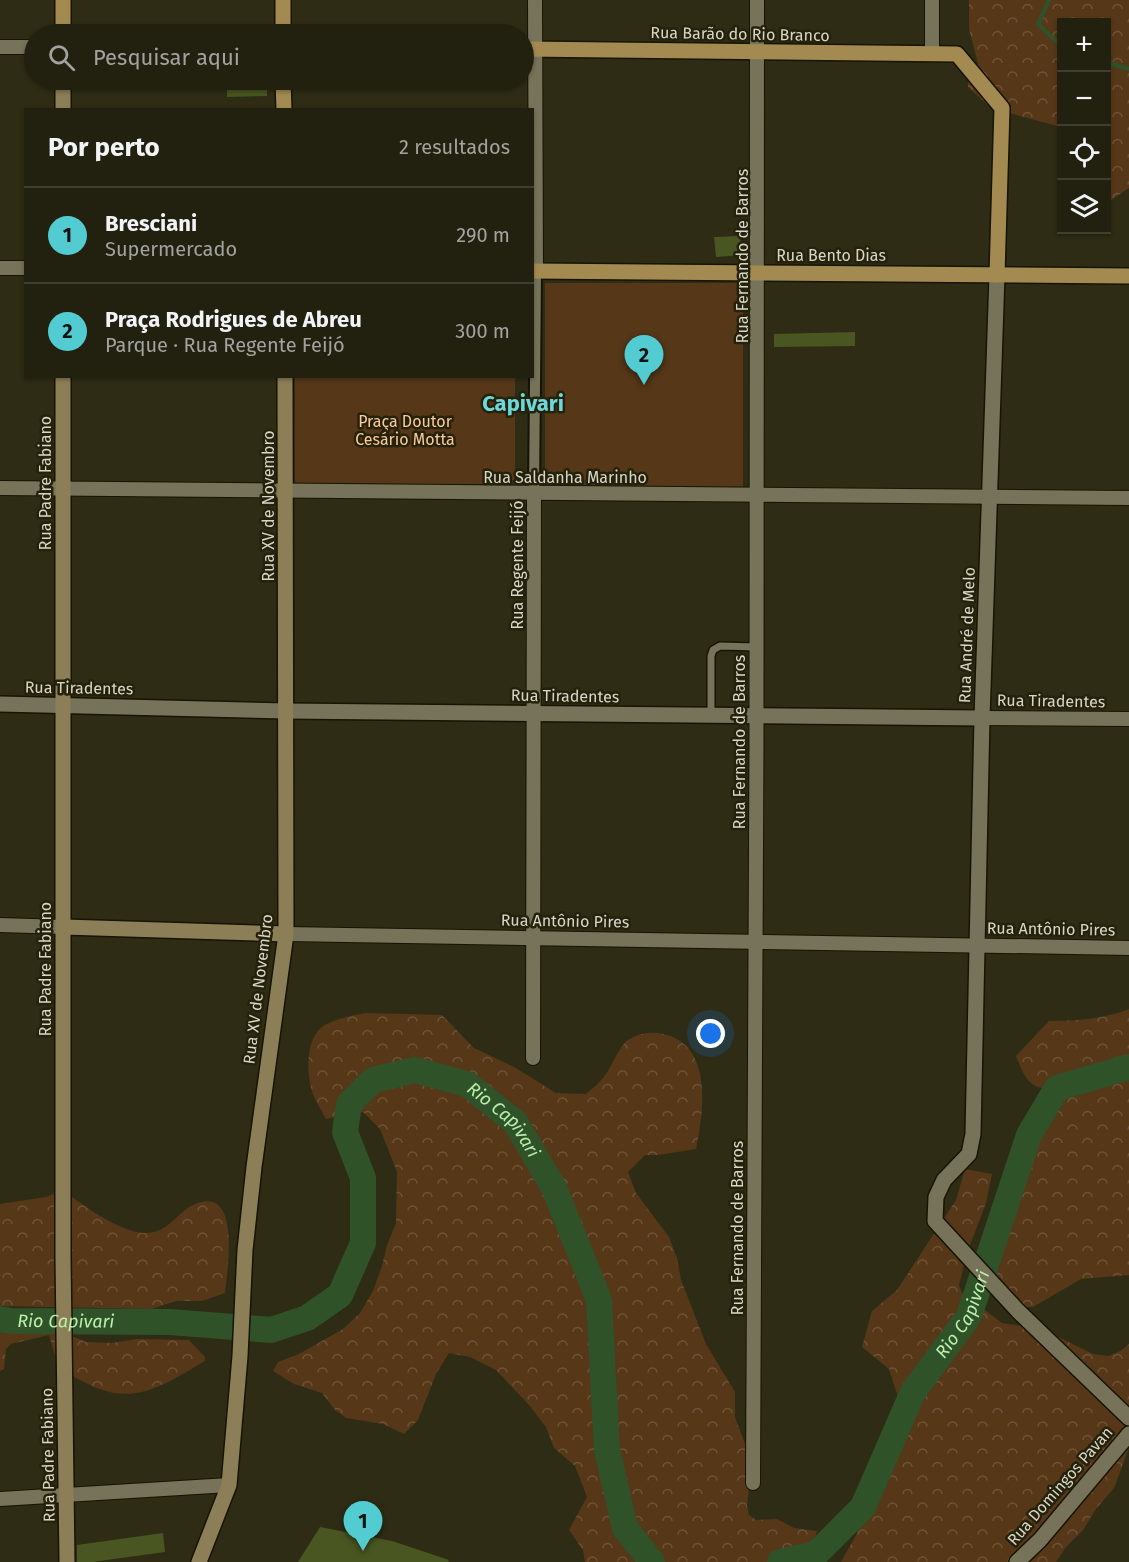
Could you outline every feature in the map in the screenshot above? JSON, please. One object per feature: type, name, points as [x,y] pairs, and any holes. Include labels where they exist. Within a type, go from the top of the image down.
[{"type":"main road","points":[[63,0],[63,24]]},
{"type":"main road","points":[[283,0],[283,24]]},
{"type":"main road","name":"Rua Barão do Rio Branco","points":[[534,50],[957,54]]},
{"type":"main road","name":"Rua André de Melo","points":[[957,54],[1002,108],[996,275]]},
{"type":"main road","points":[[63,90],[63,108]]},
{"type":"main road","points":[[283,90],[284,108]]},
{"type":"main road","name":"Rua Bento Dias","points":[[534,271],[1129,276]]},
{"type":"main road","name":"Rua Padre Fabiano","points":[[63,378],[63,1257],[67,1562]]},
{"type":"main road","name":"Rua XV de Novembro","points":[[200,1562],[229,1485],[240,1356],[245,1250],[286,934],[285,378]]},
{"type":"main road","name":"Rua Antônio Pires","points":[[63,927],[286,934]]},
{"type":"street","name":"Rua Regente Feijó","points":[[532,24],[535,0]]},
{"type":"street","name":"Rua Fernando de Barros","points":[[753,1484],[759,273],[757,0]]},
{"type":"street","points":[[932,0],[932,54]]},
{"type":"street","points":[[0,47],[24,47]]},
{"type":"street","name":"Rua Regente Feijó","points":[[530,90],[530,108]]},
{"type":"street","points":[[0,268],[24,268]]},
{"type":"street","name":"Rua Regente Feijó","points":[[533,1058],[534,271]]},
{"type":"street","name":"Rua André de Melo","points":[[996,275],[982,718],[973,1134],[969,1154],[944,1180],[936,1197],[935,1221],[1018,1311],[1129,1418]]},
{"type":"street","name":"Rua Saldanha Marinho","points":[[0,488],[1129,498]]},
{"type":"street","name":"Rua Tiradentes","points":[[0,704],[286,711],[1129,719]]},
{"type":"street","name":"Rua Antônio Pires","points":[[0,925],[63,927]]},
{"type":"street","name":"Rua Antônio Pires","points":[[286,934],[1129,948]]},
{"type":"street","name":"Rua Domingos Pavan","points":[[1017,1562],[1040,1540],[1129,1434]]},
{"type":"street","points":[[0,1499],[229,1485]]},
{"type":"lane","points":[[711,715],[711,656],[713,650],[720,646],[756,647]]},
{"type":"green space","points":[[969,0],[1129,0],[1129,188],[1111,200],[1111,18],[1057,18],[1057,126],[991,108],[968,87],[968,75],[978,64],[969,29]]},
{"type":"green space","points":[[545,283],[743,283],[743,487],[545,487]]},
{"type":"green space","name":"Praça Doutor Cesário Motta","points":[[295,378],[515,378],[515,484],[295,484]]},
{"type":"green space","points":[[1129,1009],[1129,1275],[1081,1279],[1033,1307],[1014,1307],[993,1289],[990,1266],[1006,1199],[1025,1158],[1061,1103],[1063,1095],[1058,1089],[1041,1088],[1030,1082],[1016,1056],[1049,1021],[1090,1019]]},
{"type":"green space","points":[[365,1013],[442,1015],[474,1048],[514,1067],[556,1093],[586,1094],[603,1078],[625,1043],[641,1034],[663,1034],[679,1040],[690,1051],[698,1065],[701,1081],[701,1116],[696,1149],[645,1155],[628,1172],[636,1193],[669,1237],[677,1258],[681,1280],[706,1344],[735,1392],[735,1417],[752,1463],[747,1505],[749,1515],[756,1520],[777,1519],[794,1528],[817,1531],[813,1544],[802,1562],[585,1562],[583,1550],[569,1530],[587,1497],[575,1466],[554,1448],[546,1427],[496,1370],[470,1357],[449,1353],[436,1374],[418,1420],[404,1434],[383,1424],[346,1418],[335,1410],[322,1393],[294,1384],[273,1371],[278,1362],[299,1354],[343,1329],[360,1313],[373,1291],[396,1223],[397,1172],[380,1129],[363,1112],[326,1119],[313,1094],[309,1077],[309,1056],[318,1030],[334,1021]]},
{"type":"green space","points":[[965,1169],[992,1174],[986,1203],[967,1253],[959,1285],[962,1293],[1002,1323],[1042,1329],[1093,1354],[1109,1356],[1129,1344],[1129,1448],[1114,1488],[1056,1562],[841,1562],[877,1497],[894,1444],[889,1433],[897,1420],[897,1394],[889,1369],[862,1347],[872,1311],[897,1290],[956,1200]]},
{"type":"green space","points":[[63,1190],[113,1223],[144,1233],[160,1230],[195,1204],[210,1201],[220,1207],[226,1218],[229,1250],[225,1293],[202,1301],[176,1301],[151,1309],[0,1306],[0,1204],[46,1197]]},
{"type":"green space","points":[[18,1324],[43,1324],[86,1342],[112,1343],[137,1339],[189,1340],[205,1357],[205,1361],[162,1385],[134,1393],[119,1393],[86,1383],[64,1370],[54,1353],[49,1335],[11,1344],[6,1349],[4,1369],[0,1371],[0,1331]]},
{"type":"building","points":[[227,90],[267,90],[267,96],[227,97]]},
{"type":"building","points":[[740,236],[742,255],[716,257],[714,237]]},
{"type":"building","points":[[855,332],[855,346],[774,347],[774,334]]},
{"type":"building","points":[[320,1527],[392,1541],[449,1560],[448,1562],[298,1562]]},
{"type":"building","points":[[163,1533],[165,1552],[77,1562],[77,1545]]},
{"type":"waterway","points":[[1049,0],[1038,24],[1057,42]]},
{"type":"waterway","points":[[1111,64],[1129,69]]},
{"type":"waterway","name":"Rio Capivari","points":[[780,1562],[816,1554],[863,1507],[913,1392],[969,1316],[1029,1135],[1057,1088],[1129,1067]]},
{"type":"waterway","name":"Rio Capivari","points":[[0,1319],[11,1321],[170,1322],[271,1330],[307,1318],[340,1295],[363,1243],[363,1178],[345,1132],[349,1104],[373,1080],[415,1070],[467,1084],[515,1122],[554,1188],[599,1300],[607,1450],[625,1528],[652,1562]]},
{"type":"place","name":"Praça Rodrigues de Abreu","points":[[644,385]]},
{"type":"place","name":"Bresciani","points":[[363,1551]]},
{"type":"district","name":"Capivari","points":[[523,403]]}]
